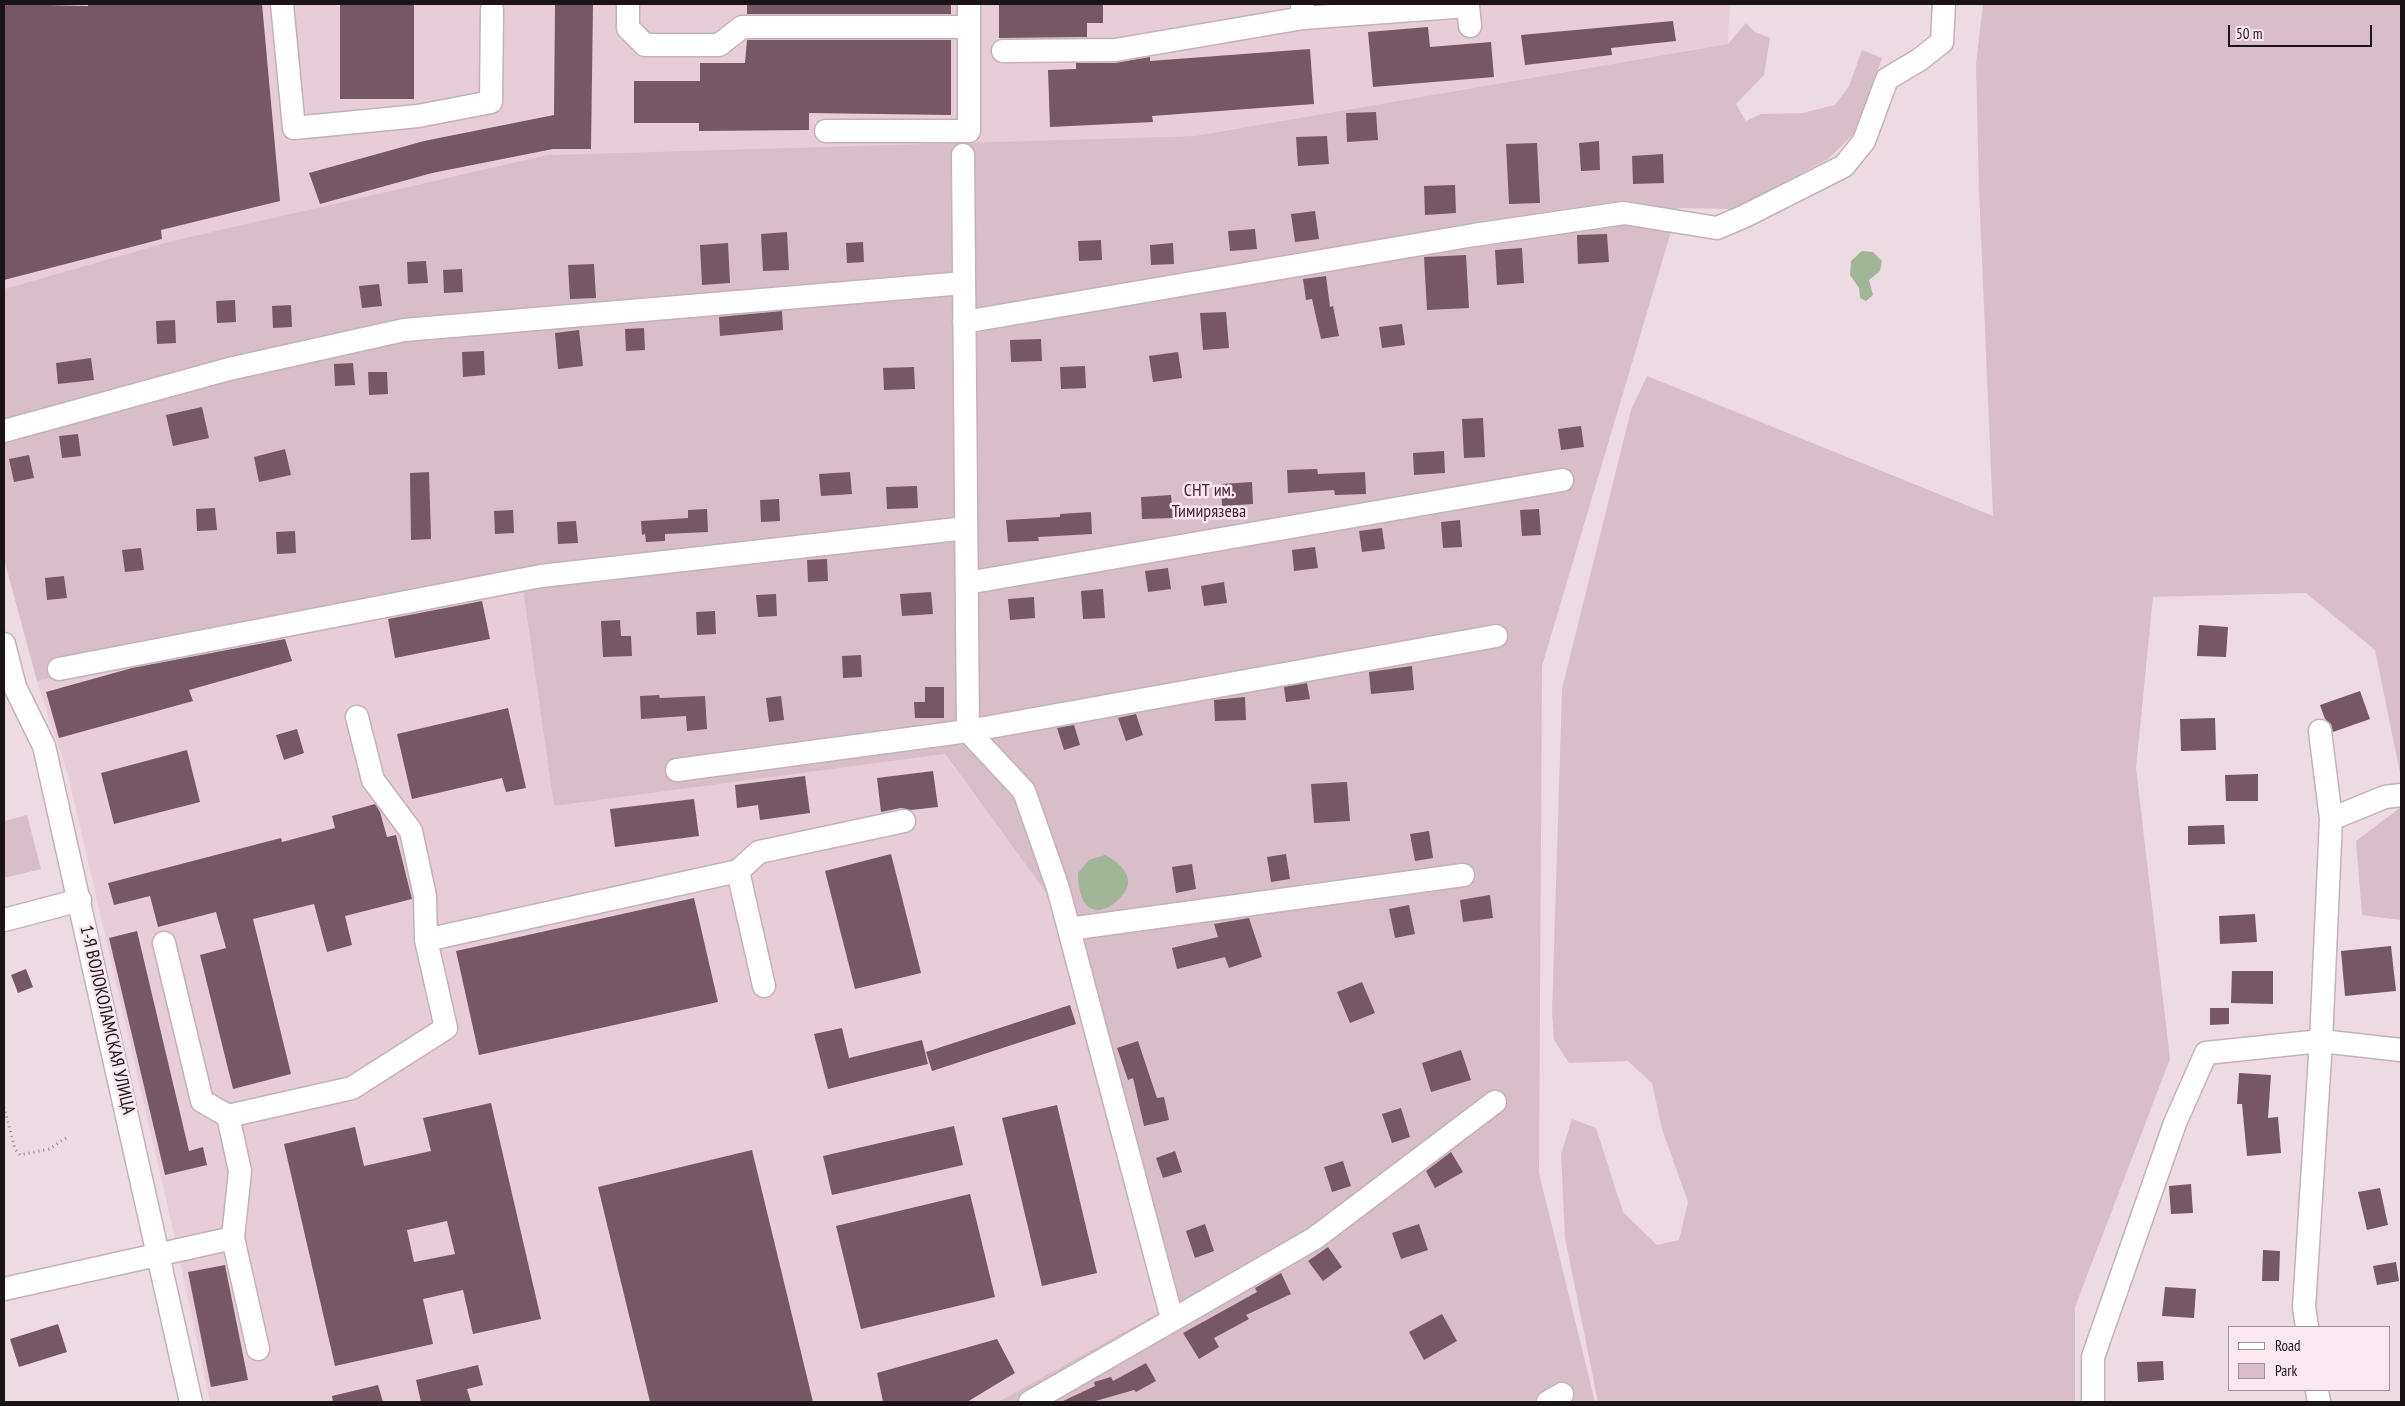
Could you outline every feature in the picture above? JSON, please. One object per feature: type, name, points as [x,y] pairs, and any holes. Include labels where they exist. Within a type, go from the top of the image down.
[{"type":"street","points":[[282,4],[294,128],[418,116],[491,102],[492,10]]},
{"type":"street","points":[[628,4],[628,28],[645,45],[719,45],[742,27],[969,27]]},
{"type":"street","points":[[826,131],[969,131],[969,4]]},
{"type":"street","points":[[964,322],[1474,235],[1624,213],[1717,228],[1745,216],[1844,166],[1864,141],[1887,78],[1919,60],[1942,42],[1944,4]]},
{"type":"street","points":[[1002,51],[1115,50],[1303,11],[1468,6],[1470,26]]},
{"type":"street","points":[[963,155],[968,731],[1024,791],[1058,888],[1172,1319]]},
{"type":"street","points":[[4,431],[229,369],[404,330],[964,283]]},
{"type":"street","points":[[967,583],[1562,480]]},
{"type":"street","points":[[59,669],[541,576],[966,528]]},
{"type":"street","points":[[677,770],[968,731],[1496,636]]},
{"type":"street","name":"1-Я ВОЛОКОЛАМСКАЯ УЛИЦА","points":[[4,644],[9,689],[44,746],[80,900],[190,1402]]},
{"type":"street","points":[[164,944],[202,1101],[228,1116],[352,1088],[446,1028],[426,940],[426,896],[411,831],[373,780],[357,717]]},
{"type":"street","points":[[2308,1326],[2304,1307],[2321,1041],[2331,819],[2320,731]]},
{"type":"street","points":[[2331,819],[2385,797],[2401,795]]},
{"type":"street","points":[[426,940],[738,872],[759,852],[904,821]]},
{"type":"street","points":[[738,872],[764,986]]},
{"type":"street","points":[[1069,929],[1463,875]]},
{"type":"street","points":[[4,920],[80,900]]},
{"type":"street","points":[[2093,1402],[2094,1357],[2175,1123],[2206,1053],[2321,1041],[2401,1050]]},
{"type":"street","points":[[1030,1402],[1315,1238],[1495,1102]]},
{"type":"street","points":[[228,1116],[240,1171],[233,1238],[258,1349]]},
{"type":"street","points":[[4,1288],[233,1238]]},
{"type":"path","points":[[4,1107],[15,1149],[20,1155],[49,1149],[66,1138]]},
{"type":"shaded area","points":[[4,4],[1730,4],[1728,44],[1195,136],[547,155],[172,241],[4,289]]},
{"type":"shaded area","points":[[1862,251],[1873,252],[1882,261],[1880,271],[1869,280],[1873,295],[1866,301],[1860,298],[1859,288],[1850,275],[1851,261]]},
{"type":"shaded area","points":[[523,581],[554,806],[944,754],[1047,894],[1158,1313],[998,1402],[210,1402],[178,1251],[68,775],[37,681]]},
{"type":"shaded area","points":[[1105,855],[1116,862],[1125,872],[1128,880],[1127,888],[1114,904],[1104,909],[1095,910],[1087,905],[1081,893],[1078,873],[1089,860]]},
{"type":"green space","points":[[1983,4],[2401,4],[2401,778],[2375,650],[2306,593],[2153,597],[2136,768],[2170,1059],[2075,1307],[2075,1402],[1598,1402],[1565,1238],[1561,1154],[1572,1119],[1596,1128],[1623,1212],[1657,1245],[1679,1240],[1688,1202],[1662,1129],[1652,1083],[1628,1061],[1569,1063],[1554,1040],[1552,1013],[1562,689],[1631,410],[1647,376],[1993,516],[1979,190],[1976,64]]},
{"type":"green space","name":"СНТ им. Тимирязева","points":[[1746,23],[1755,32],[1770,38],[1764,75],[1736,104],[1746,121],[1761,114],[1803,113],[1835,105],[1849,86],[1862,50],[1882,58],[1856,132],[1828,159],[1734,209],[1678,208],[1542,666],[1539,1173],[1595,1402],[998,1402],[1158,1313],[1047,894],[945,754],[554,806],[522,581],[37,681],[4,559],[4,289],[172,241],[547,155],[1195,136],[1728,44]]},
{"type":"green space","points":[[2401,807],[2401,920],[2362,915],[2356,841]]},
{"type":"green space","points":[[27,815],[41,869],[4,878],[4,821]]},
{"type":"building","points":[[4,4],[88,6],[88,4],[262,4],[280,201],[161,230],[162,239],[4,280]]},
{"type":"building","points":[[340,4],[414,4],[414,99],[340,99]]},
{"type":"building","points":[[555,4],[593,4],[591,149],[553,149],[432,173],[320,204],[309,173],[424,141],[554,115]]},
{"type":"building","points":[[747,4],[951,4],[951,14],[747,14]]},
{"type":"building","points":[[999,4],[1103,4],[1103,23],[1087,23],[1087,37],[999,38]]},
{"type":"building","points":[[1673,21],[1676,41],[1611,48],[1612,55],[1525,65],[1521,35]]},
{"type":"building","points":[[1428,27],[1430,47],[1491,42],[1494,77],[1373,87],[1368,32]]},
{"type":"building","points":[[747,40],[951,40],[951,115],[809,113],[809,130],[699,131],[699,123],[634,123],[634,81],[700,81],[700,63],[745,63]]},
{"type":"building","points":[[1310,49],[1314,104],[1152,116],[1153,122],[1050,127],[1048,70],[1076,69],[1076,63],[1115,63],[1150,57],[1150,61]]},
{"type":"building","points":[[1376,112],[1378,140],[1347,142],[1346,113]]},
{"type":"building","points":[[1327,136],[1329,164],[1298,166],[1296,137]]},
{"type":"building","points":[[1599,141],[1600,170],[1581,171],[1579,143]]},
{"type":"building","points":[[1537,143],[1540,203],[1509,204],[1506,144]]},
{"type":"building","points":[[1663,154],[1664,183],[1633,184],[1632,156]]},
{"type":"building","points":[[1455,185],[1456,213],[1425,215],[1424,186]]},
{"type":"building","points":[[1315,211],[1319,239],[1295,242],[1291,214]]},
{"type":"building","points":[[1255,229],[1257,249],[1230,251],[1228,231]]},
{"type":"building","points":[[787,232],[789,270],[763,271],[761,234]]},
{"type":"building","points":[[1607,234],[1609,262],[1578,264],[1577,235]]},
{"type":"building","points":[[1101,240],[1102,260],[1079,261],[1078,241]]},
{"type":"building","points":[[863,242],[864,262],[847,263],[846,243]]},
{"type":"building","points":[[728,243],[730,283],[702,285],[700,245]]},
{"type":"building","points":[[1173,243],[1174,264],[1151,265],[1150,245]]},
{"type":"building","points":[[1522,248],[1524,283],[1497,285],[1495,250]]},
{"type":"building","points":[[1466,255],[1469,308],[1427,310],[1424,257]]},
{"type":"building","points":[[426,261],[428,283],[408,284],[407,262]]},
{"type":"building","points":[[594,264],[596,298],[570,299],[568,265]]},
{"type":"building","points":[[462,269],[463,292],[444,293],[443,270]]},
{"type":"building","points":[[1326,276],[1330,307],[1333,306],[1339,336],[1321,339],[1312,299],[1306,300],[1303,279]]},
{"type":"building","points":[[379,284],[382,306],[362,308],[359,286]]},
{"type":"building","points":[[235,300],[236,322],[217,323],[216,301]]},
{"type":"building","points":[[291,305],[292,327],[273,328],[272,306]]},
{"type":"building","points":[[782,311],[783,330],[720,336],[719,317]]},
{"type":"building","points":[[1226,312],[1229,348],[1203,350],[1200,313]]},
{"type":"building","points":[[175,320],[176,343],[157,344],[156,321]]},
{"type":"building","points":[[1402,324],[1405,345],[1382,348],[1379,327]]},
{"type":"building","points":[[644,328],[645,350],[626,351],[625,329]]},
{"type":"building","points":[[579,330],[583,366],[558,369],[555,333]]},
{"type":"building","points":[[1041,339],[1042,361],[1011,362],[1010,340]]},
{"type":"building","points":[[484,351],[485,375],[463,377],[462,352]]},
{"type":"building","points":[[1178,352],[1182,378],[1153,382],[1149,356]]},
{"type":"building","points":[[91,358],[94,380],[58,384],[56,363]]},
{"type":"building","points":[[353,363],[355,385],[335,386],[334,364]]},
{"type":"building","points":[[1085,366],[1086,388],[1061,389],[1060,367]]},
{"type":"building","points":[[914,367],[915,389],[884,390],[883,368]]},
{"type":"building","points":[[368,372],[387,372],[388,394],[369,395]]},
{"type":"building","points":[[202,407],[209,438],[173,446],[166,415]]},
{"type":"building","points":[[1483,418],[1485,457],[1464,458],[1462,419]]},
{"type":"building","points":[[1581,426],[1584,447],[1561,450],[1558,429]]},
{"type":"building","points":[[78,434],[81,456],[62,458],[59,436]]},
{"type":"building","points":[[285,449],[291,475],[259,482],[254,457]]},
{"type":"building","points":[[1444,451],[1445,473],[1414,475],[1413,453]]},
{"type":"building","points":[[29,455],[34,478],[14,482],[9,459]]},
{"type":"building","points":[[1317,469],[1318,474],[1365,472],[1366,494],[1335,495],[1334,490],[1288,493],[1287,470]]},
{"type":"building","points":[[429,472],[431,539],[411,540],[410,473]]},
{"type":"building","points":[[850,472],[852,494],[821,496],[819,474]]},
{"type":"building","points":[[1252,482],[1253,504],[1222,506],[1221,484]]},
{"type":"building","points":[[917,486],[918,508],[887,509],[886,487]]},
{"type":"building","points":[[1171,495],[1173,518],[1142,519],[1141,497]]},
{"type":"building","points":[[779,499],[780,521],[761,522],[760,500]]},
{"type":"building","points":[[215,508],[217,530],[197,531],[196,509]]},
{"type":"building","points":[[707,509],[708,532],[665,534],[665,541],[646,542],[645,534],[642,535],[641,521],[688,518],[688,510]]},
{"type":"building","points":[[1539,509],[1541,535],[1522,536],[1520,510]]},
{"type":"building","points":[[513,510],[514,533],[495,534],[494,511]]},
{"type":"building","points":[[1091,512],[1092,534],[1038,537],[1039,541],[1008,542],[1006,520],[1060,517],[1060,514]]},
{"type":"building","points":[[1460,520],[1462,547],[1443,548],[1441,522]]},
{"type":"building","points":[[576,521],[578,543],[558,544],[557,522]]},
{"type":"building","points":[[1382,528],[1385,549],[1362,552],[1359,531]]},
{"type":"building","points":[[295,531],[296,553],[277,554],[276,532]]},
{"type":"building","points":[[1315,547],[1318,568],[1294,571],[1292,550]]},
{"type":"building","points":[[141,548],[144,570],[125,572],[122,550]]},
{"type":"building","points":[[827,559],[828,581],[808,582],[807,560]]},
{"type":"building","points":[[1168,568],[1171,589],[1148,592],[1145,571]]},
{"type":"building","points":[[64,576],[67,598],[47,600],[45,578]]},
{"type":"building","points":[[1224,582],[1227,603],[1204,606],[1201,586]]},
{"type":"building","points":[[1103,589],[1105,618],[1083,619],[1081,591]]},
{"type":"building","points":[[931,592],[933,614],[902,616],[900,594]]},
{"type":"building","points":[[776,594],[777,616],[758,617],[756,595]]},
{"type":"building","points":[[1034,597],[1035,618],[1010,620],[1008,599]]},
{"type":"building","points":[[482,601],[490,639],[395,658],[388,619]]},
{"type":"building","points":[[715,611],[716,634],[697,635],[696,612]]},
{"type":"building","points":[[620,620],[621,636],[631,636],[632,656],[603,657],[601,621]]},
{"type":"building","points":[[2199,625],[2228,627],[2226,657],[2197,656]]},
{"type":"building","points":[[285,639],[292,661],[189,690],[193,701],[59,738],[46,692],[132,668]]},
{"type":"building","points":[[861,655],[862,677],[843,678],[842,656]]},
{"type":"building","points":[[1412,666],[1414,690],[1371,694],[1369,672]]},
{"type":"building","points":[[1307,683],[1310,699],[1286,702],[1284,687]]},
{"type":"building","points":[[925,687],[944,687],[944,718],[915,718],[914,702],[925,702]]},
{"type":"building","points":[[2360,691],[2370,719],[2333,732],[2331,724],[2325,719],[2320,705]]},
{"type":"building","points":[[659,695],[660,698],[705,696],[707,729],[687,731],[686,716],[641,719],[640,696]]},
{"type":"building","points":[[781,696],[784,720],[769,722],[766,698]]},
{"type":"building","points":[[1245,697],[1246,720],[1215,721],[1214,700]]},
{"type":"building","points":[[508,708],[526,788],[506,792],[502,778],[412,799],[397,734]]},
{"type":"building","points":[[1136,714],[1143,735],[1126,741],[1118,718]]},
{"type":"building","points":[[2215,718],[2216,750],[2181,751],[2180,719]]},
{"type":"building","points":[[1074,725],[1080,745],[1064,750],[1057,728]]},
{"type":"building","points":[[297,729],[304,753],[284,760],[276,735]]},
{"type":"building","points":[[187,750],[200,802],[114,824],[101,773]]},
{"type":"building","points":[[933,771],[938,807],[911,810],[901,808],[881,812],[877,778]]},
{"type":"building","points":[[2258,774],[2258,801],[2226,801],[2225,775]]},
{"type":"building","points":[[805,776],[810,813],[760,820],[758,805],[737,808],[735,785]]},
{"type":"building","points":[[1347,782],[1350,821],[1314,823],[1311,784]]},
{"type":"building","points":[[694,799],[699,836],[615,847],[610,809]]},
{"type":"building","points":[[375,804],[380,812],[387,837],[396,835],[412,899],[345,916],[352,945],[327,952],[314,904],[253,919],[291,1074],[233,1089],[200,955],[226,948],[216,912],[158,927],[150,896],[114,905],[108,883],[281,838],[282,842],[335,828],[332,816]]},
{"type":"building","points":[[2224,825],[2225,844],[2188,845],[2188,826]]},
{"type":"building","points":[[1429,831],[1433,858],[1415,861],[1410,834]]},
{"type":"building","points":[[891,854],[921,973],[855,989],[825,871]]},
{"type":"building","points":[[1286,854],[1290,879],[1271,882],[1267,857]]},
{"type":"building","points":[[1192,864],[1196,889],[1176,893],[1172,867]]},
{"type":"building","points":[[1490,895],[1493,918],[1463,922],[1460,900]]},
{"type":"building","points":[[694,898],[718,1002],[479,1055],[456,951]]},
{"type":"building","points":[[1409,905],[1415,934],[1395,938],[1389,909]]},
{"type":"building","points":[[2255,914],[2257,942],[2220,944],[2219,916]]},
{"type":"building","points":[[1249,918],[1262,957],[1229,968],[1225,957],[1177,969],[1172,948],[1218,937],[1214,924]]},
{"type":"building","points":[[137,931],[189,1151],[203,1147],[207,1165],[165,1175],[109,938]]},
{"type":"building","points":[[2391,946],[2396,991],[2345,996],[2341,951]]},
{"type":"building","points":[[26,969],[33,987],[18,993],[11,975]]},
{"type":"building","points":[[2232,971],[2273,971],[2273,1004],[2231,1003]]},
{"type":"building","points":[[1362,982],[1375,1013],[1350,1023],[1337,992]]},
{"type":"building","points":[[1070,1005],[1076,1024],[932,1071],[926,1052]]},
{"type":"building","points":[[2210,1008],[2229,1008],[2229,1024],[2210,1025]]},
{"type":"building","points":[[842,1028],[849,1058],[922,1040],[928,1064],[828,1089],[814,1034]]},
{"type":"building","points":[[1138,1041],[1157,1098],[1164,1097],[1169,1120],[1144,1126],[1133,1078],[1128,1080],[1117,1048]]},
{"type":"building","points":[[1461,1050],[1471,1080],[1431,1092],[1422,1063]]},
{"type":"building","points":[[2239,1073],[2271,1075],[2268,1118],[2278,1117],[2281,1153],[2247,1156],[2242,1104],[2237,1104]]},
{"type":"building","points":[[491,1103],[541,1319],[473,1334],[463,1290],[423,1299],[433,1344],[335,1366],[284,1144],[355,1127],[364,1166],[431,1151],[423,1118]],"holes":[[[447,1221],[455,1254],[414,1262],[407,1230]]]},
{"type":"building","points":[[1057,1105],[1097,1273],[1042,1286],[1002,1118]]},
{"type":"building","points":[[1401,1108],[1410,1137],[1392,1143],[1382,1114]]},
{"type":"building","points":[[954,1126],[963,1165],[832,1195],[823,1156]]},
{"type":"building","points":[[752,1150],[813,1402],[650,1402],[598,1187]]},
{"type":"building","points":[[1175,1151],[1182,1172],[1163,1178],[1156,1158]]},
{"type":"building","points":[[1451,1152],[1463,1172],[1435,1188],[1426,1171]]},
{"type":"building","points":[[1343,1161],[1351,1186],[1332,1192],[1324,1167]]},
{"type":"building","points":[[2191,1184],[2193,1213],[2171,1214],[2169,1186]]},
{"type":"building","points":[[2380,1188],[2388,1225],[2367,1230],[2358,1192]]},
{"type":"building","points":[[970,1194],[995,1297],[861,1329],[836,1226]]},
{"type":"building","points":[[1205,1224],[1214,1251],[1195,1258],[1186,1231]]},
{"type":"building","points":[[1419,1224],[1428,1250],[1401,1259],[1392,1233]]},
{"type":"building","points":[[1328,1247],[1342,1267],[1323,1281],[1308,1261]]},
{"type":"building","points":[[2263,1250],[2280,1251],[2279,1281],[2262,1281]]},
{"type":"building","points":[[2396,1262],[2399,1281],[2377,1285],[2373,1266]]},
{"type":"building","points":[[225,1265],[248,1380],[211,1387],[188,1272]]},
{"type":"building","points":[[1281,1273],[1291,1294],[1246,1315],[1249,1319],[1214,1338],[1219,1347],[1199,1359],[1183,1333],[1257,1292],[1255,1288]]},
{"type":"building","points":[[2165,1287],[2196,1289],[2194,1318],[2162,1316]]},
{"type":"building","points":[[1442,1314],[1457,1341],[1424,1360],[1409,1332]]},
{"type":"building","points":[[58,1324],[67,1352],[19,1367],[10,1339]]},
{"type":"building","points":[[997,1339],[1015,1373],[967,1402],[883,1402],[877,1373]]},
{"type":"building","points":[[2163,1361],[2164,1380],[2138,1382],[2137,1362]]},
{"type":"building","points":[[1146,1363],[1156,1381],[1136,1392],[1134,1390],[1092,1402],[1061,1402],[1095,1386],[1094,1382],[1111,1377],[1113,1381]]},
{"type":"building","points":[[478,1365],[483,1385],[467,1389],[471,1402],[421,1402],[416,1380]]},
{"type":"building","points":[[378,1385],[383,1402],[333,1402],[332,1396]]}]
